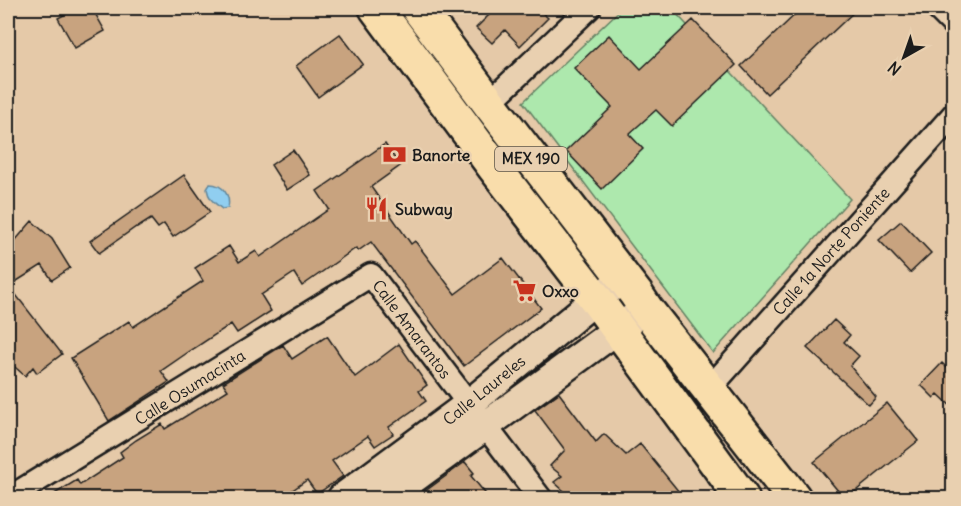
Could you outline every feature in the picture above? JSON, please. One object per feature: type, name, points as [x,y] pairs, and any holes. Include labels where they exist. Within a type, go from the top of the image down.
[{"type":"main road","name":"MEX 190","points":[[376,8],[596,299],[742,498]]},
{"type":"main road","name":"MEX 190","points":[[418,8],[646,309],[794,498]]},
{"type":"street","points":[[489,103],[589,8]]},
{"type":"street","points":[[937,8],[954,25]]},
{"type":"street","name":"Calle 1a Norte Poniente","points":[[709,389],[954,114]]},
{"type":"street","name":"Calle Amarantos","points":[[371,275],[540,498]]},
{"type":"street","name":"Calle Osumacinta","points":[[9,498],[371,275]]},
{"type":"street","name":"Calle Laureles","points":[[387,498],[476,416],[596,299],[624,279]]},
{"type":"street","name":"Calle Laureles","points":[[342,498],[646,309]]},
{"type":"green space","points":[[622,8],[671,8],[850,199],[713,353],[523,102]]},
{"type":"water","points":[[210,184],[219,186],[225,192],[228,208],[222,209],[211,198],[207,189]]},
{"type":"building","points":[[77,8],[92,8],[105,31],[75,48],[58,18]]},
{"type":"building","points":[[496,8],[537,8],[548,18],[520,46],[505,30],[492,43],[476,28]]},
{"type":"building","points":[[802,8],[858,8],[767,94],[741,66]]},
{"type":"building","points":[[693,20],[736,65],[672,126],[656,110],[629,134],[643,149],[602,189],[566,151],[612,107],[574,68],[609,35],[641,69]]},
{"type":"building","points":[[340,34],[363,64],[318,97],[296,66]]},
{"type":"building","points":[[385,144],[400,166],[371,187],[411,244],[415,241],[455,294],[503,258],[541,308],[464,366],[371,242],[358,251],[356,248],[302,286],[294,273],[261,295],[271,311],[237,333],[231,324],[187,353],[161,371],[169,382],[109,421],[71,358],[129,321],[133,327],[203,281],[195,268],[229,246],[239,262],[256,251],[260,257],[329,209],[317,191]]},
{"type":"building","points":[[293,150],[310,175],[287,190],[271,165]]},
{"type":"building","points":[[184,175],[210,212],[173,237],[164,224],[158,228],[151,219],[99,253],[90,241]]},
{"type":"building","points":[[32,221],[52,239],[70,268],[52,280],[42,265],[9,286],[62,354],[37,373],[33,367],[25,376],[8,361],[8,249]]},
{"type":"building","points":[[901,221],[931,253],[910,273],[879,240]]},
{"type":"building","points":[[834,320],[850,335],[844,342],[859,356],[850,366],[876,397],[869,405],[807,348]]},
{"type":"building","points":[[327,336],[355,377],[399,344],[427,385],[419,391],[426,401],[389,427],[393,434],[375,446],[368,436],[332,461],[343,476],[317,494],[307,480],[281,498],[48,498],[77,480],[80,485],[123,457],[120,452],[136,440],[162,424],[165,429],[228,390],[223,383],[283,345],[292,359]]},
{"type":"building","points":[[942,363],[954,374],[954,409],[938,394],[934,398],[921,385]]},
{"type":"building","points":[[559,393],[596,442],[604,434],[626,455],[640,444],[684,498],[572,498],[554,482],[562,476],[550,466],[565,450],[535,410]]},
{"type":"building","points":[[887,403],[918,441],[847,498],[844,498],[814,462]]},
{"type":"building","points":[[465,462],[474,473],[471,476],[489,498],[416,498]]},
{"type":"place","name":"Banorte","points":[[394,155]]},
{"type":"place","name":"Subway","points":[[377,209]]},
{"type":"place","name":"Oxxo","points":[[524,291]]}]
